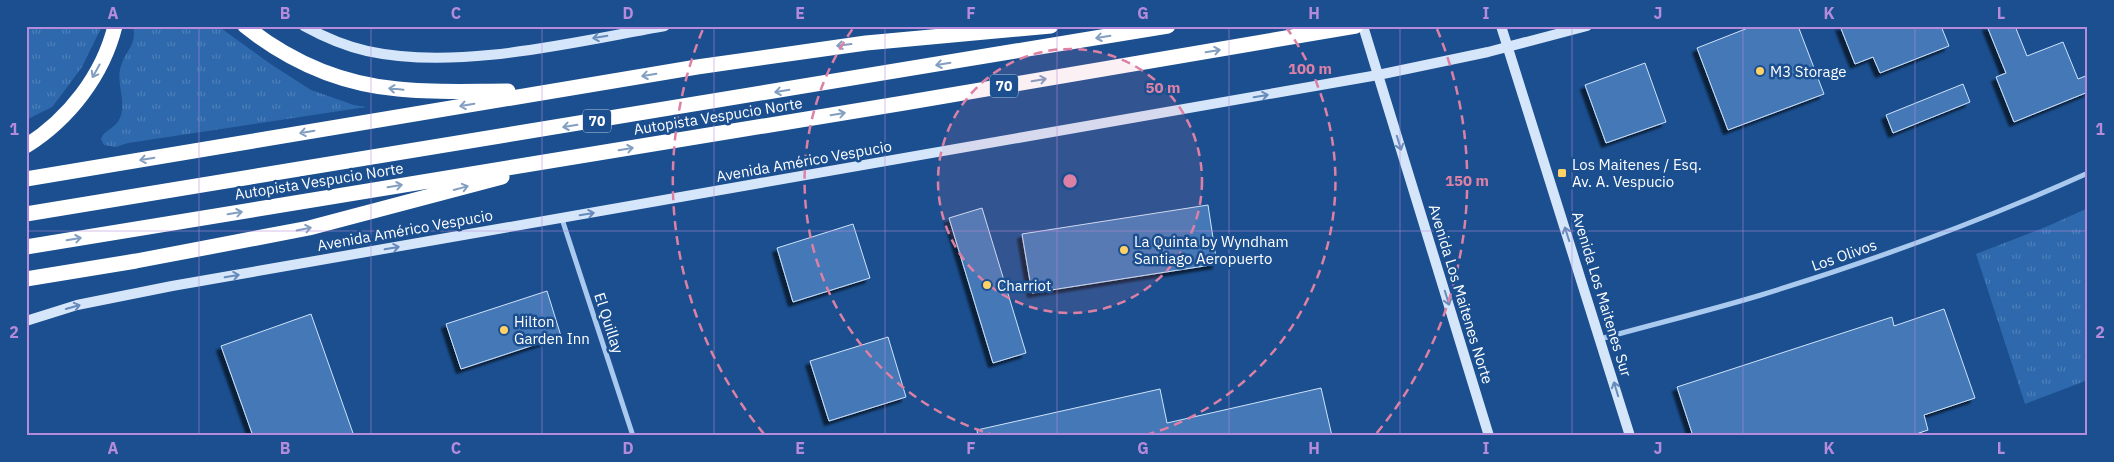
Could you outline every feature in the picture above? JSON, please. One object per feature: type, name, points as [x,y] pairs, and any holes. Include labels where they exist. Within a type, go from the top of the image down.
[{"type":"highway","points":[[26,146],[56,124],[81,95],[98,69],[115,26]]},
{"type":"highway","points":[[245,26],[275,48],[303,63],[346,80],[372,86],[399,90],[550,91]]},
{"type":"highway","points":[[26,179],[550,91],[838,46],[1051,26]]},
{"type":"highway","name":"Autopista Vespucio Norte","points":[[26,214],[1168,26]]},
{"type":"highway","name":"Autopista Vespucio Norte","points":[[26,247],[1356,26]]},
{"type":"highway","points":[[26,279],[136,261],[337,222],[578,156]]},
{"type":"highway","points":[[26,289],[136,261]]},
{"type":"street","points":[[304,26],[340,43],[368,51],[398,56],[432,58],[535,48],[665,26]]},
{"type":"street","name":"Avenida Los Maitenes Norte","points":[[1363,26],[1489,436]]},
{"type":"street","name":"Avenida Los Maitenes Sur","points":[[1501,26],[1630,436]]},
{"type":"street","name":"Avenida Américo Vespucio","points":[[26,321],[77,305],[117,297],[1378,75],[1508,47],[1587,26]]},
{"type":"street","name":"Los Olivos","points":[[1600,339],[1760,295],[1869,259],[1964,224],[2088,173]]},
{"type":"street","name":"El Quillay","points":[[562,218],[633,436]]},
{"type":"green space","points":[[26,26],[102,26],[82,67],[52,107],[26,120]]},
{"type":"green space","points":[[133,26],[218,26],[272,65],[311,90],[354,105],[366,107],[128,143],[116,147],[104,145],[101,139],[102,136],[117,123],[121,113],[122,100],[119,79],[123,60],[134,38]]},
{"type":"green space","points":[[2088,208],[2088,380],[2025,404],[1976,254]]},
{"type":"building","name":"M3 Storage","points":[[1753,26],[1798,26],[1824,94],[1728,130],[1697,48]]},
{"type":"building","points":[[1840,26],[1941,26],[1949,46],[1880,73],[1873,57],[1855,64]]},
{"type":"building","points":[[1987,26],[2015,26],[2027,56],[2063,42],[2078,79],[2088,75],[2088,92],[2014,122],[1996,77],[2006,73]]},
{"type":"building","points":[[1645,63],[1666,122],[1606,143],[1585,85]]},
{"type":"building","points":[[1963,84],[1970,102],[1893,133],[1886,115]]},
{"type":"building","points":[[1208,205],[1217,264],[1032,293],[1022,234]]},
{"type":"building","name":"Charriot","points":[[982,208],[1026,353],[993,363],[949,218]]},
{"type":"building","points":[[853,224],[870,278],[793,302],[777,248]]},
{"type":"building","name":"Hilton Garden Inn","points":[[547,291],[561,336],[461,369],[446,324]]},
{"type":"building","points":[[1944,309],[1975,398],[1924,415],[1928,430],[1910,436],[1693,436],[1677,387],[1892,317],[1894,326]]},
{"type":"building","points":[[311,314],[354,436],[253,436],[221,346]]},
{"type":"building","points":[[888,337],[906,397],[829,421],[810,361]]},
{"type":"building","points":[[1321,388],[1332,436],[978,436],[977,430],[1160,389],[1167,423]]},
{"type":"place","name":"M3 Storage","points":[[1760,71]]},
{"type":"place","name":"Los Maitenes / Esq. Av. A. Vespucio","points":[[1562,173]]},
{"type":"place","name":"La Quinta by Wyndham Santiago Aeropuerto","points":[[1124,250]]},
{"type":"place","name":"Charriot","points":[[987,285]]},
{"type":"place","name":"Hilton Garden Inn","points":[[504,330]]}]
